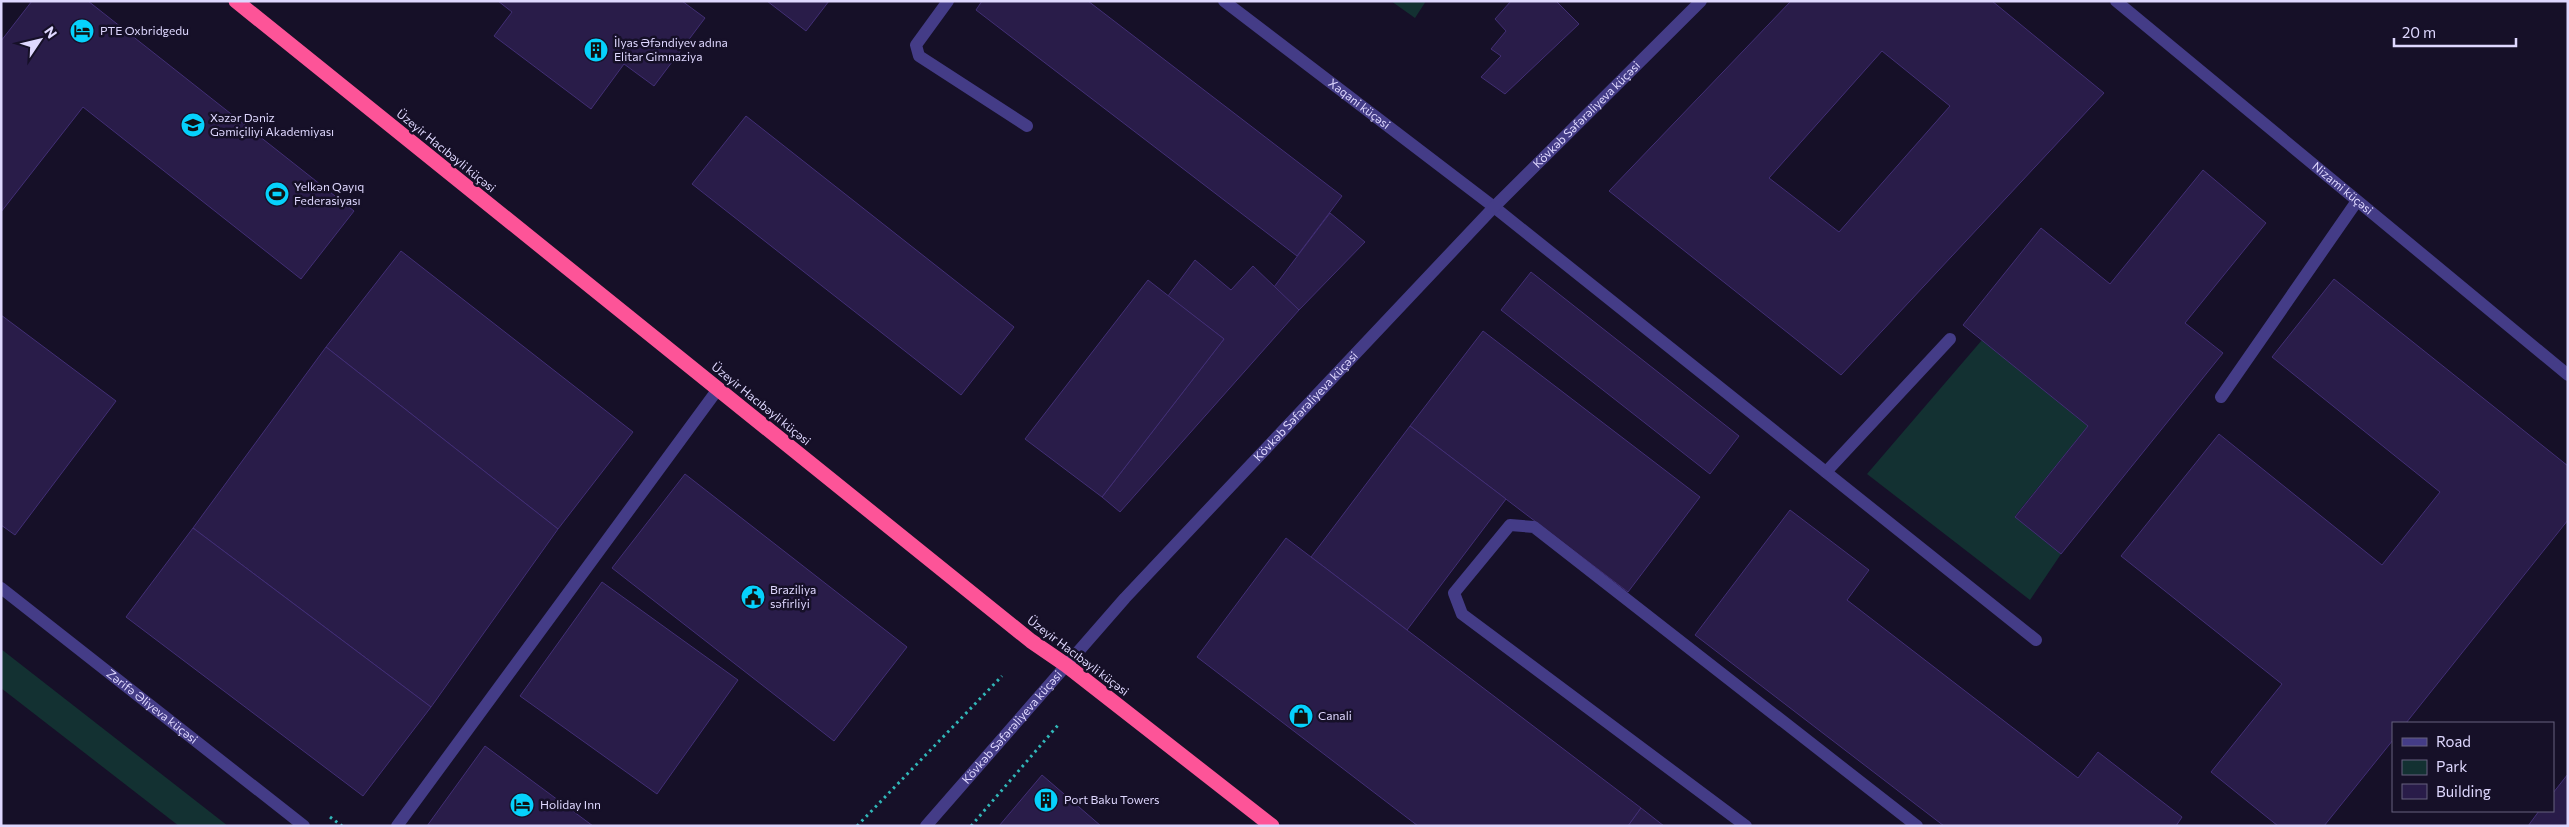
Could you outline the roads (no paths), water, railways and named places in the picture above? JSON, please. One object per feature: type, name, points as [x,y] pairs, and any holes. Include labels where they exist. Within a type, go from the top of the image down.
[{"type":"highway","name":"Üzeyir Hacıbəyli küçəsi","points":[[236,1],[1031,641],[1066,665],[1272,826]]},
{"type":"street","points":[[948,1],[916,45],[916,51],[919,56],[1027,126]]},
{"type":"street","name":"Xaqani küçəsi","points":[[1224,1],[1494,208],[2036,640]]},
{"type":"street","name":"Kövkəb Səfərəliyeva küçəsi","points":[[926,826],[1125,598],[1494,208],[1701,1]]},
{"type":"street","name":"Nizami küçəsi","points":[[2116,1],[2568,375]]},
{"type":"street","points":[[2221,397],[2357,201]]},
{"type":"street","points":[[1826,472],[1950,338]]},
{"type":"street","points":[[397,826],[718,389]]},
{"type":"street","points":[[1746,826],[1462,614],[1454,593],[1510,525],[1534,527],[1917,826]]},
{"type":"street","name":"Zərifə Əliyeva küçəsi","points":[[1,588],[304,826]]},
{"type":"place","name":"PTE Oxbridgedu","points":[[82,31]]},
{"type":"place","name":"İlyas Əfəndiyev adına Elitar Gimnaziya","points":[[596,50]]},
{"type":"place","name":"Xəzər Dəniz Gəmiçiliyi Akademiyası","points":[[193,125]]},
{"type":"place","name":"Yelkən Qayıq Federasiyası","points":[[277,194]]},
{"type":"place","name":"Braziliya səfirliyi","points":[[753,597]]},
{"type":"place","name":"Canali","points":[[1301,716]]},
{"type":"place","name":"Port Baku Towers","points":[[1046,800]]},
{"type":"place","name":"Holiday Inn","points":[[522,805]]}]
